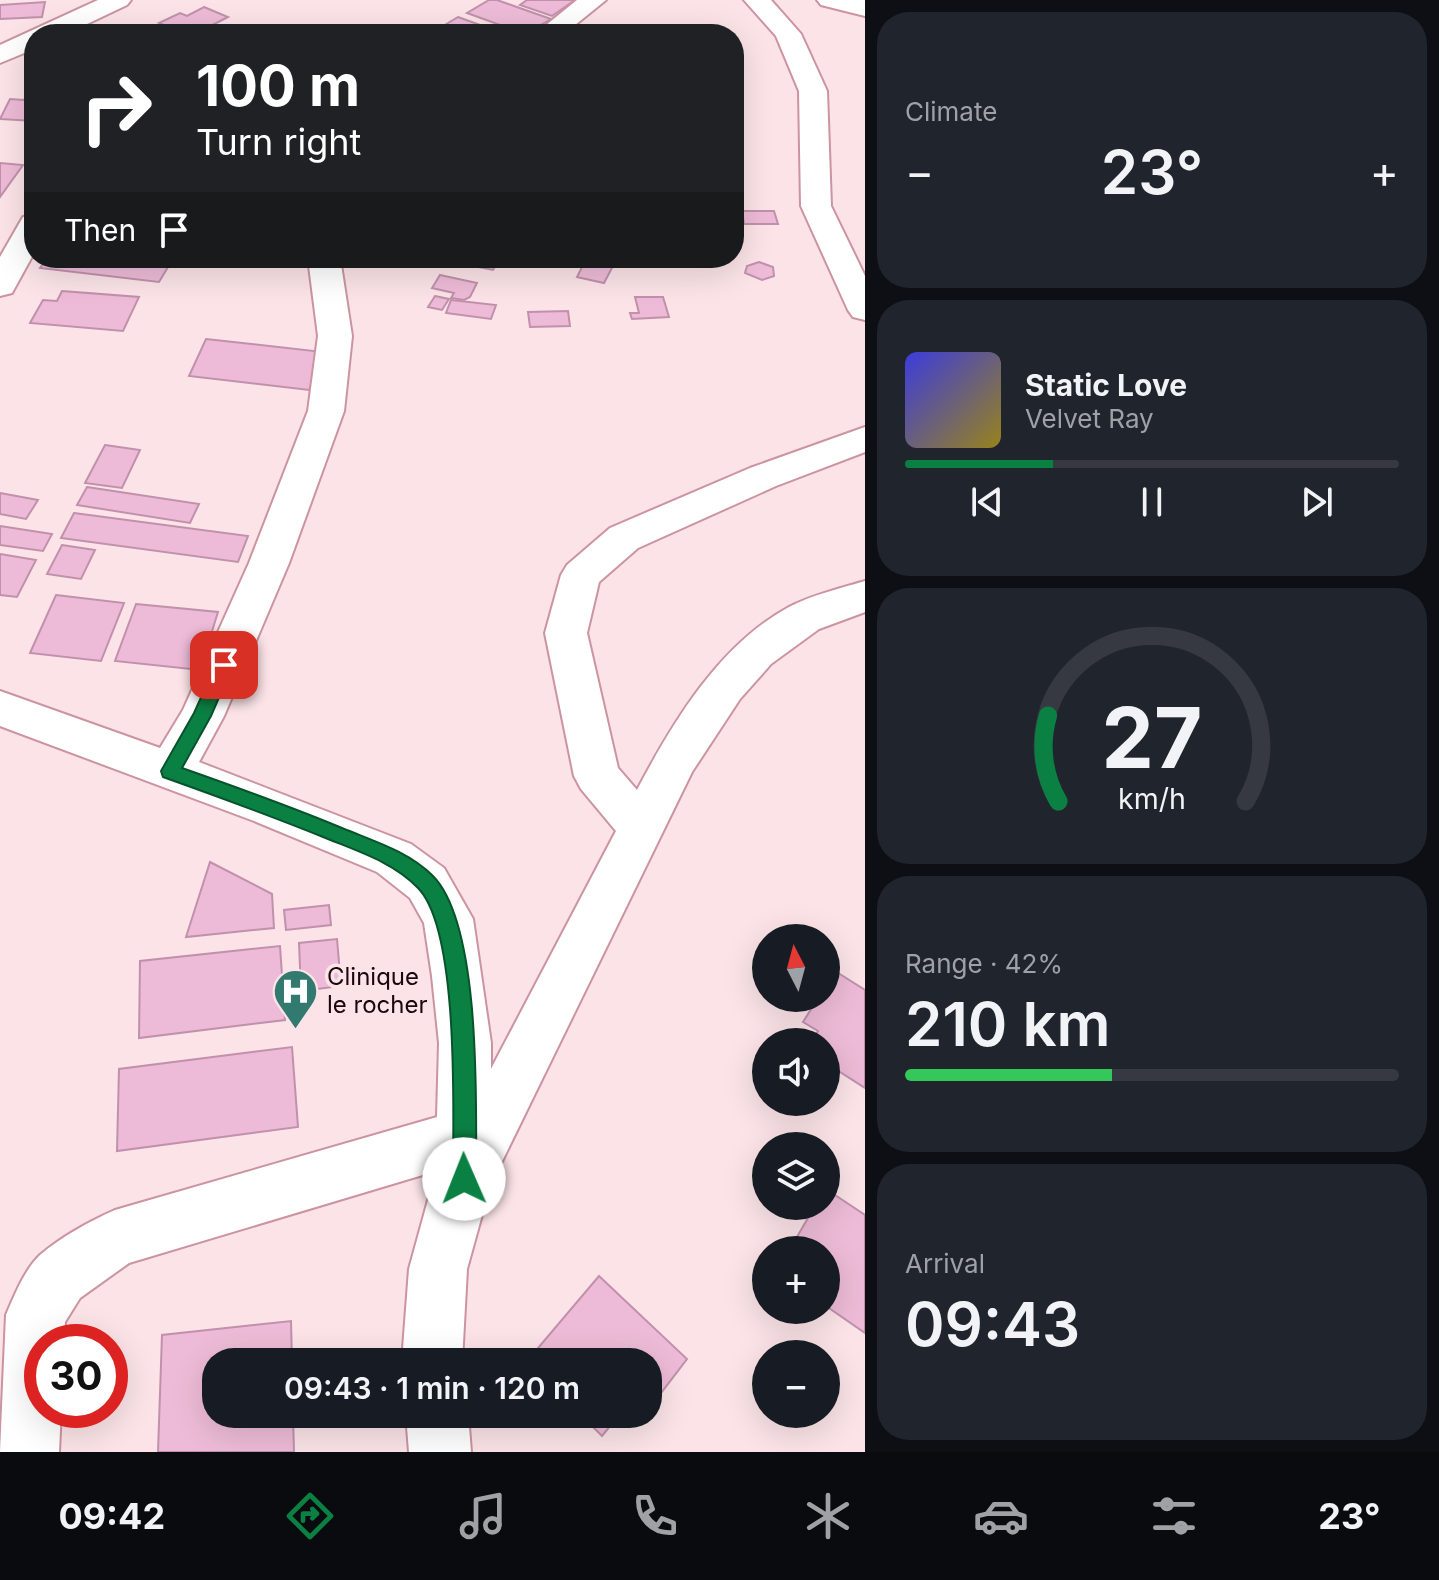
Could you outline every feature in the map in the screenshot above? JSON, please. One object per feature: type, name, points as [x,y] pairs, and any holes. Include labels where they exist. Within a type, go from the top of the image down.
[{"type":"street","points":[[66,24],[118,0]]},
{"type":"street","points":[[561,24],[593,0]]},
{"type":"street","points":[[757,0],[788,34],[813,91],[816,206],[865,310]]},
{"type":"street","points":[[830,0],[865,8]]},
{"type":"street","points":[[0,55],[24,44]]},
{"type":"street","points":[[0,286],[24,242]]},
{"type":"street","points":[[170,771],[202,716],[269,563],[326,411],[335,336],[325,268]]},
{"type":"street","points":[[641,828],[597,776],[566,633],[581,575],[624,538],[763,477],[865,439]]},
{"type":"street","points":[[28,1452],[36,1315],[59,1277],[115,1239],[464,1158],[675,761],[725,687],[756,653],[804,618],[865,596]]},
{"type":"street","points":[[0,708],[270,807],[394,858],[427,883],[448,919],[465,1043],[464,1158],[438,1269],[433,1348]]},
{"type":"street","points":[[438,1428],[440,1452]]},
{"type":"building","points":[[489,0],[497,0],[551,19],[542,24],[497,24],[467,13]]},
{"type":"building","points":[[527,0],[575,0],[552,16],[520,5]]},
{"type":"building","points":[[45,2],[42,17],[0,19],[0,5]]},
{"type":"building","points":[[204,7],[228,17],[214,24],[159,23],[180,13],[187,16]]},
{"type":"building","points":[[458,17],[477,24],[446,24]]},
{"type":"building","points":[[10,99],[24,100],[24,120],[0,119]]},
{"type":"building","points":[[0,163],[23,165],[0,197]]},
{"type":"building","points":[[744,211],[774,211],[778,224],[744,224]]},
{"type":"building","points":[[759,262],[773,267],[774,276],[762,280],[745,273],[747,266]]},
{"type":"building","points":[[40,268],[167,268],[159,282]]},
{"type":"building","points":[[582,268],[612,268],[604,283],[577,277]]},
{"type":"building","points":[[440,275],[477,283],[470,297],[464,300],[451,298],[454,293],[432,288]]},
{"type":"building","points":[[62,291],[139,297],[123,331],[30,323],[43,300],[57,301]]},
{"type":"building","points":[[435,296],[449,299],[442,310],[428,307]]},
{"type":"building","points":[[635,297],[663,297],[669,317],[632,319],[630,313],[639,313]]},
{"type":"building","points":[[451,300],[496,305],[491,319],[446,313]]},
{"type":"building","points":[[568,311],[570,326],[530,327],[528,312]]},
{"type":"building","points":[[206,339],[323,352],[309,390],[189,376]]},
{"type":"building","points":[[105,445],[140,450],[122,488],[85,483]]},
{"type":"building","points":[[87,487],[199,504],[190,523],[77,505]]},
{"type":"building","points":[[0,493],[38,500],[26,519],[0,514]]},
{"type":"building","points":[[74,513],[248,536],[238,562],[61,538]]},
{"type":"building","points":[[0,526],[52,534],[43,551],[0,545]]},
{"type":"building","points":[[62,545],[95,550],[81,579],[47,574]]},
{"type":"building","points":[[0,554],[36,560],[17,597],[0,595]]},
{"type":"building","points":[[56,595],[124,603],[101,661],[30,653]]},
{"type":"building","points":[[136,604],[218,612],[200,670],[115,661]]},
{"type":"building","points":[[210,862],[272,894],[274,928],[186,937]]},
{"type":"building","points":[[329,905],[331,925],[286,930],[284,910]]},
{"type":"building","points":[[337,939],[341,986],[301,991],[299,943]]},
{"type":"building","points":[[280,946],[285,1020],[139,1038],[140,961]]},
{"type":"building","points":[[840,974],[865,990],[865,1088],[840,1072],[840,1028],[813,1028],[803,1022],[809,1012],[840,1012]]},
{"type":"building","points":[[292,1047],[298,1127],[117,1151],[119,1069]]},
{"type":"building","points":[[840,1198],[865,1215],[865,1333],[840,1316],[840,1236],[798,1236],[807,1220],[840,1220]]},
{"type":"building","points":[[599,1276],[687,1359],[662,1392],[662,1348],[538,1348]]},
{"type":"building","points":[[291,1321],[292,1348],[202,1348],[202,1428],[293,1428],[294,1452],[158,1452],[162,1335]]},
{"type":"building","points":[[594,1428],[609,1428],[602,1436]]},
{"type":"place","name":"Clinique le rocher","points":[[296,1030]]},
{"type":"route","points":[[224,665],[202,716],[170,771],[270,807],[394,858],[427,883],[448,919],[465,1043],[464,1179]]}]
